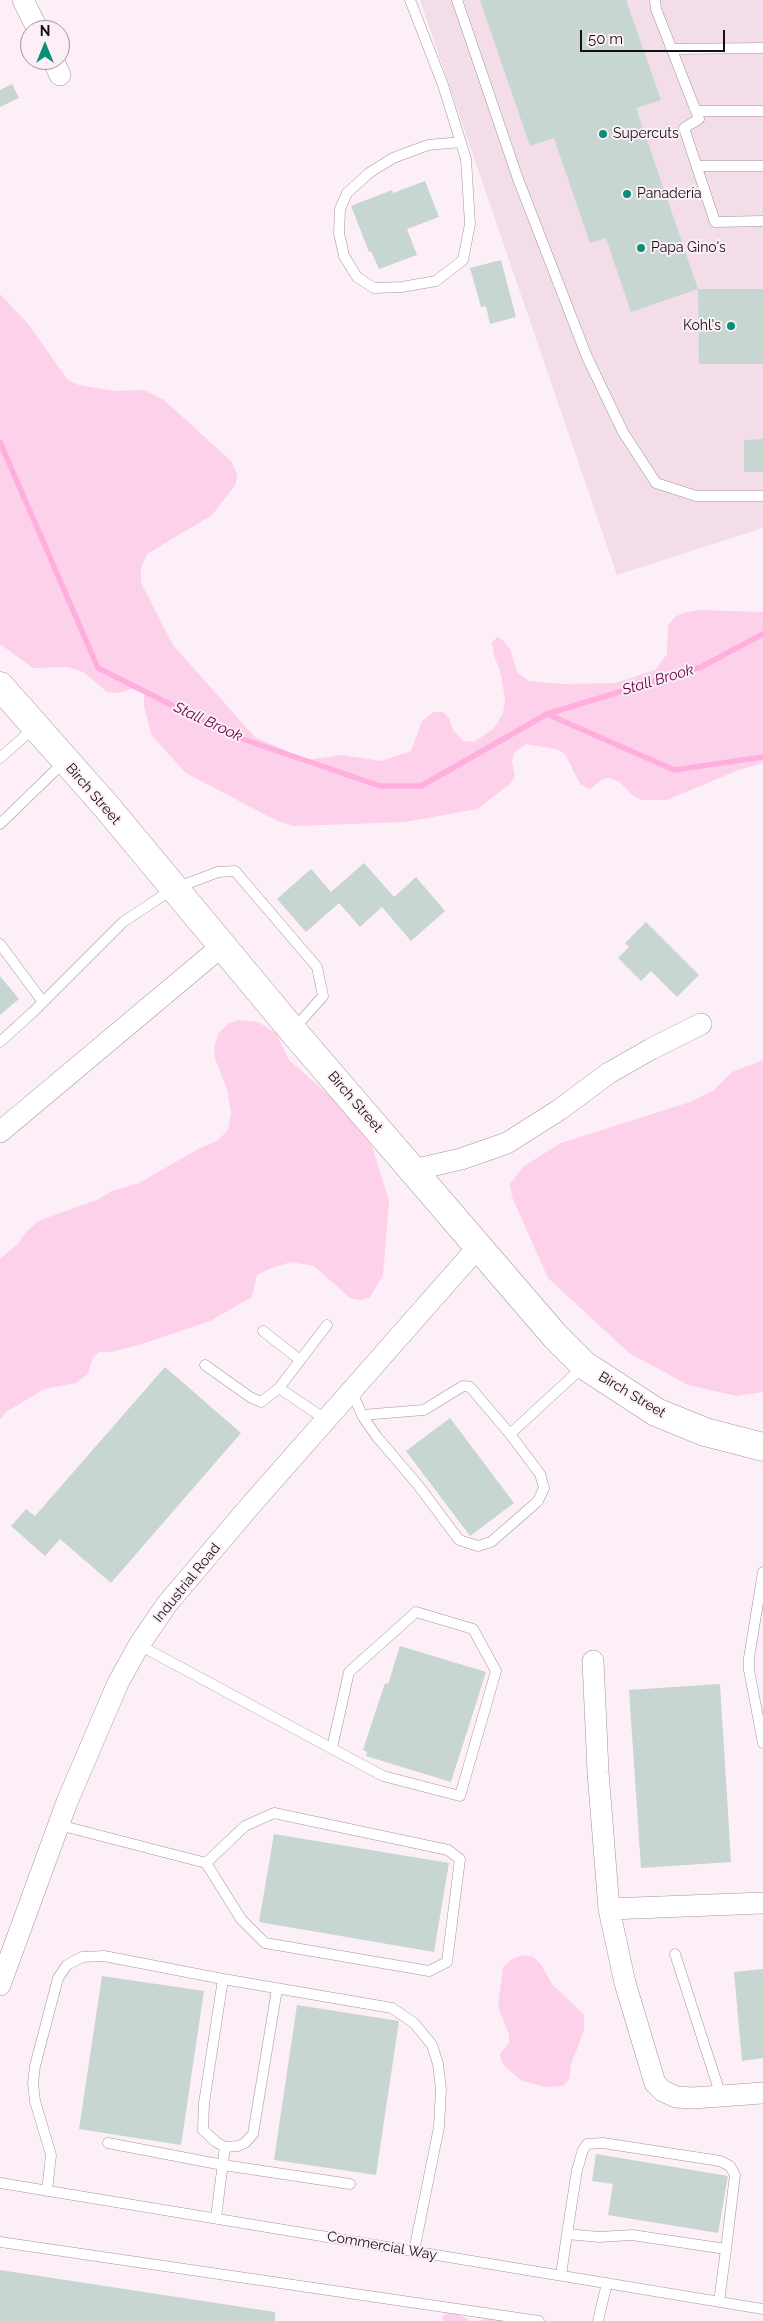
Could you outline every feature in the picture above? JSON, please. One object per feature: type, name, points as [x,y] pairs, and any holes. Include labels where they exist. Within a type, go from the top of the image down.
[{"type":"street","points":[[23,0],[33,20]]},
{"type":"street","name":"Birch Street","points":[[0,686],[106,806],[173,889],[555,1336],[584,1366],[656,1412],[705,1432],[763,1446]]},
{"type":"street","points":[[0,1132],[222,946]]},
{"type":"street","points":[[413,1170],[461,1159],[507,1143],[559,1110],[608,1073],[702,1024]]},
{"type":"street","name":"Industrial Road","points":[[0,1985],[59,1824],[118,1682],[139,1645],[167,1604],[351,1390],[479,1246]]},
{"type":"street","points":[[593,1661],[598,1772],[610,1909],[625,1983],[654,2083],[663,2091],[676,2097],[693,2098],[763,2093]]},
{"type":"street","points":[[610,1909],[763,1903]]},
{"type":"lane","points":[[410,0],[443,85],[461,142],[466,159],[470,224],[463,260],[436,281],[402,288],[374,288],[357,277],[344,256],[339,233],[340,209],[347,194],[369,172],[393,158],[428,146],[461,142]]},
{"type":"lane","points":[[457,0],[521,188],[587,357],[623,432],[656,483],[696,496],[763,496]]},
{"type":"lane","points":[[655,0],[656,9],[699,119],[684,128],[715,222],[763,221]]},
{"type":"lane","points":[[671,49],[763,48]]},
{"type":"lane","points":[[696,111],[763,111]]},
{"type":"lane","points":[[697,166],[763,166]]},
{"type":"lane","points":[[0,758],[35,727]]},
{"type":"lane","points":[[0,824],[65,761]]},
{"type":"lane","points":[[0,1042],[123,922],[173,889],[218,872],[235,871],[317,968],[323,996],[293,1030]]},
{"type":"lane","points":[[0,944],[43,1002]]},
{"type":"lane","points":[[206,1365],[250,1397],[261,1402],[279,1388],[327,1325]]},
{"type":"lane","points":[[263,1331],[300,1360]]},
{"type":"lane","points":[[510,1434],[584,1366]]},
{"type":"lane","points":[[351,1390],[362,1415],[459,1540],[478,1546],[491,1542],[538,1501],[544,1488],[540,1474],[510,1434],[470,1387],[463,1386],[424,1410],[362,1415]]},
{"type":"lane","points":[[279,1388],[325,1420]]},
{"type":"lane","points":[[763,1572],[749,1658],[752,1687],[763,1743]]},
{"type":"lane","points":[[139,1645],[382,1776],[460,1796],[496,1671],[473,1629],[416,1612],[348,1672],[332,1748]]},
{"type":"lane","points":[[59,1824],[206,1862],[241,1919],[265,1943],[428,1971],[447,1962],[460,1859],[448,1850],[274,1813],[245,1826],[206,1862]]},
{"type":"lane","points":[[675,1954],[721,2096]]},
{"type":"lane","points":[[47,2191],[51,2155],[35,2101],[34,2075],[58,1978],[67,1965],[82,1957],[104,1956],[277,1989],[392,2008],[414,2023],[432,2045],[438,2064],[440,2090],[439,2127],[414,2252]]},
{"type":"lane","points":[[223,1979],[202,2121],[203,2130],[207,2136],[225,2148],[245,2143],[253,2134],[277,1989]]},
{"type":"lane","points":[[108,2143],[223,2165],[350,2184]]},
{"type":"lane","points":[[561,2275],[577,2170],[583,2150],[587,2144],[603,2143],[720,2161],[730,2166],[734,2176],[719,2302]]},
{"type":"lane","points":[[216,2217],[225,2148]]},
{"type":"lane","name":"Commercial Way","points":[[0,2183],[216,2217],[414,2252],[763,2309]]},
{"type":"lane","points":[[567,2234],[599,2237],[632,2235],[726,2248]]},
{"type":"lane","points":[[0,2242],[539,2321]]},
{"type":"lane","points":[[598,2321],[607,2283]]},
{"type":"shaded area","points":[[420,0],[763,0],[763,528],[617,575]]},
{"type":"shaded area","points":[[0,294],[29,325],[67,379],[79,385],[116,391],[144,390],[164,400],[231,461],[237,474],[236,484],[212,515],[147,554],[141,568],[141,583],[173,645],[255,737],[307,760],[342,755],[381,761],[411,751],[422,721],[434,712],[443,712],[449,718],[453,730],[463,741],[474,742],[494,728],[503,713],[505,699],[501,675],[492,643],[497,637],[503,640],[510,649],[517,672],[529,681],[563,684],[615,683],[655,670],[667,654],[668,625],[675,617],[683,613],[700,610],[763,612],[763,763],[736,771],[667,800],[641,800],[632,795],[620,782],[609,778],[603,779],[590,789],[580,784],[565,754],[556,749],[526,744],[515,752],[512,761],[515,776],[510,784],[477,809],[406,822],[294,826],[277,821],[186,773],[152,736],[144,707],[144,688],[136,687],[119,693],[107,692],[83,672],[68,667],[33,668],[0,644]]},
{"type":"shaded area","points":[[240,1020],[258,1022],[276,1033],[289,1060],[331,1097],[372,1146],[389,1201],[383,1275],[370,1297],[361,1300],[350,1298],[314,1266],[291,1262],[272,1268],[257,1275],[252,1297],[210,1321],[139,1345],[111,1352],[100,1352],[93,1357],[88,1374],[76,1383],[44,1389],[6,1412],[0,1420],[0,1259],[18,1244],[25,1233],[38,1221],[99,1199],[112,1191],[139,1183],[198,1149],[217,1141],[228,1130],[231,1113],[227,1089],[214,1056],[215,1043],[219,1033],[229,1023]]},
{"type":"shaded area","points":[[763,1060],[763,1392],[737,1396],[688,1385],[629,1353],[548,1278],[512,1197],[510,1184],[524,1166],[561,1143],[690,1102],[714,1090],[732,1072]]},
{"type":"shaded area","points":[[522,1955],[533,1957],[540,1963],[552,1984],[584,2015],[584,2031],[571,2064],[569,2080],[563,2086],[545,2087],[520,2080],[502,2063],[500,2054],[509,2043],[509,2035],[498,2006],[503,1967],[511,1960]]},
{"type":"shaded area","points":[[447,2313],[456,2313],[471,2321],[443,2321],[442,2317]]},
{"type":"shaded area","points":[[498,2315],[509,2321],[479,2321]]},
{"type":"building","points":[[480,0],[626,0],[661,100],[636,108],[698,289],[631,312],[606,238],[590,243],[554,138],[530,146]]},
{"type":"building","points":[[12,84],[19,98],[0,107],[0,90]]},
{"type":"building","points":[[425,181],[439,217],[407,229],[417,255],[379,269],[371,251],[369,252],[351,206],[392,190],[393,193]]},
{"type":"building","points":[[501,260],[516,317],[490,324],[486,306],[481,307],[470,268]]},
{"type":"building","name":"Kohl's","points":[[698,289],[763,289],[763,364],[699,364]]},
{"type":"building","points":[[763,439],[763,472],[744,472],[744,440]]},
{"type":"building","points":[[364,863],[394,897],[416,877],[445,911],[411,941],[382,907],[360,927],[339,903],[306,932],[277,899],[311,869],[331,892]]},
{"type":"building","points":[[646,922],[699,975],[677,997],[651,971],[641,981],[618,958],[629,947],[625,943]]},
{"type":"building","points":[[0,976],[19,999],[0,1015]]},
{"type":"building","points":[[165,1367],[241,1433],[111,1583],[60,1539],[45,1556],[11,1526],[26,1509],[35,1516]]},
{"type":"building","points":[[450,1418],[514,1503],[470,1536],[406,1451]]},
{"type":"building","points":[[400,1646],[486,1672],[451,1782],[366,1756],[367,1752],[363,1750],[385,1683],[388,1684]]},
{"type":"building","points":[[720,1684],[731,1862],[641,1868],[629,1690]]},
{"type":"building","points":[[274,1834],[449,1863],[434,1952],[259,1922]]},
{"type":"building","points":[[763,1969],[763,2058],[742,2061],[734,1972]]},
{"type":"building","points":[[102,1976],[204,1991],[181,2145],[79,2129]]},
{"type":"building","points":[[297,2005],[399,2021],[376,2175],[274,2160]]},
{"type":"building","points":[[596,2154],[728,2176],[718,2233],[608,2215],[613,2184],[592,2181]]},
{"type":"building","points":[[0,2270],[275,2312],[275,2321],[0,2321]]},
{"type":"waterway","name":"Stall Brook","points":[[0,442],[98,668],[231,735],[380,786],[421,786],[547,714],[701,667],[763,634]]},
{"type":"waterway","name":"Stall Brook","points":[[547,714],[674,770],[763,757]]},
{"type":"place","name":"Supercuts","points":[[603,134]]},
{"type":"place","name":"Panadería","points":[[627,194]]},
{"type":"place","name":"Papa Gino's","points":[[641,248]]},
{"type":"place","name":"Kohl's","points":[[731,326]]}]
